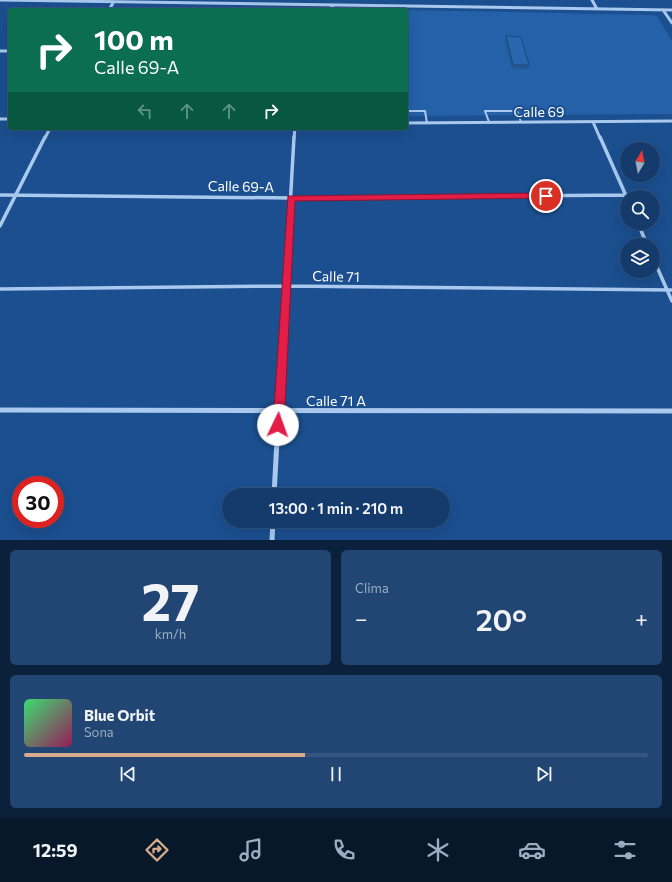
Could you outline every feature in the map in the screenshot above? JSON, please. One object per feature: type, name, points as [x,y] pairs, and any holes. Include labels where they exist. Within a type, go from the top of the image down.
[{"type":"street","points":[[0,0],[87,1],[113,3],[328,4],[672,10]]},
{"type":"street","points":[[201,4],[202,0]]},
{"type":"street","points":[[472,0],[474,6]]},
{"type":"street","points":[[592,0],[597,9]]},
{"type":"street","points":[[110,8],[113,3]]},
{"type":"street","points":[[664,10],[672,23]]},
{"type":"street","name":"Calle 69","points":[[408,123],[672,121]]},
{"type":"street","points":[[593,122],[623,190]]},
{"type":"street","points":[[0,226],[49,130]]},
{"type":"street","points":[[274,488],[295,130]]},
{"type":"street","name":"Calle 69-A","points":[[0,194],[291,198],[620,196]]},
{"type":"street","points":[[660,271],[670,290],[672,301]]},
{"type":"street","name":"Calle 71","points":[[0,289],[286,286],[670,290]]},
{"type":"street","name":"Calle 71 A","points":[[0,410],[672,411]]},
{"type":"street","points":[[272,540],[273,528]]},
{"type":"lane","points":[[328,4],[335,8]]},
{"type":"lane","points":[[381,8],[386,5]]},
{"type":"lane","points":[[408,111],[425,111],[427,123]]},
{"type":"lane","points":[[489,122],[486,111],[517,111],[521,122]]},
{"type":"shaded area","points":[[408,10],[657,16],[672,41],[672,114],[408,116]]},
{"type":"building","points":[[506,36],[521,37],[529,65],[513,65]]},
{"type":"route","points":[[278,425],[291,198],[546,196]]}]
